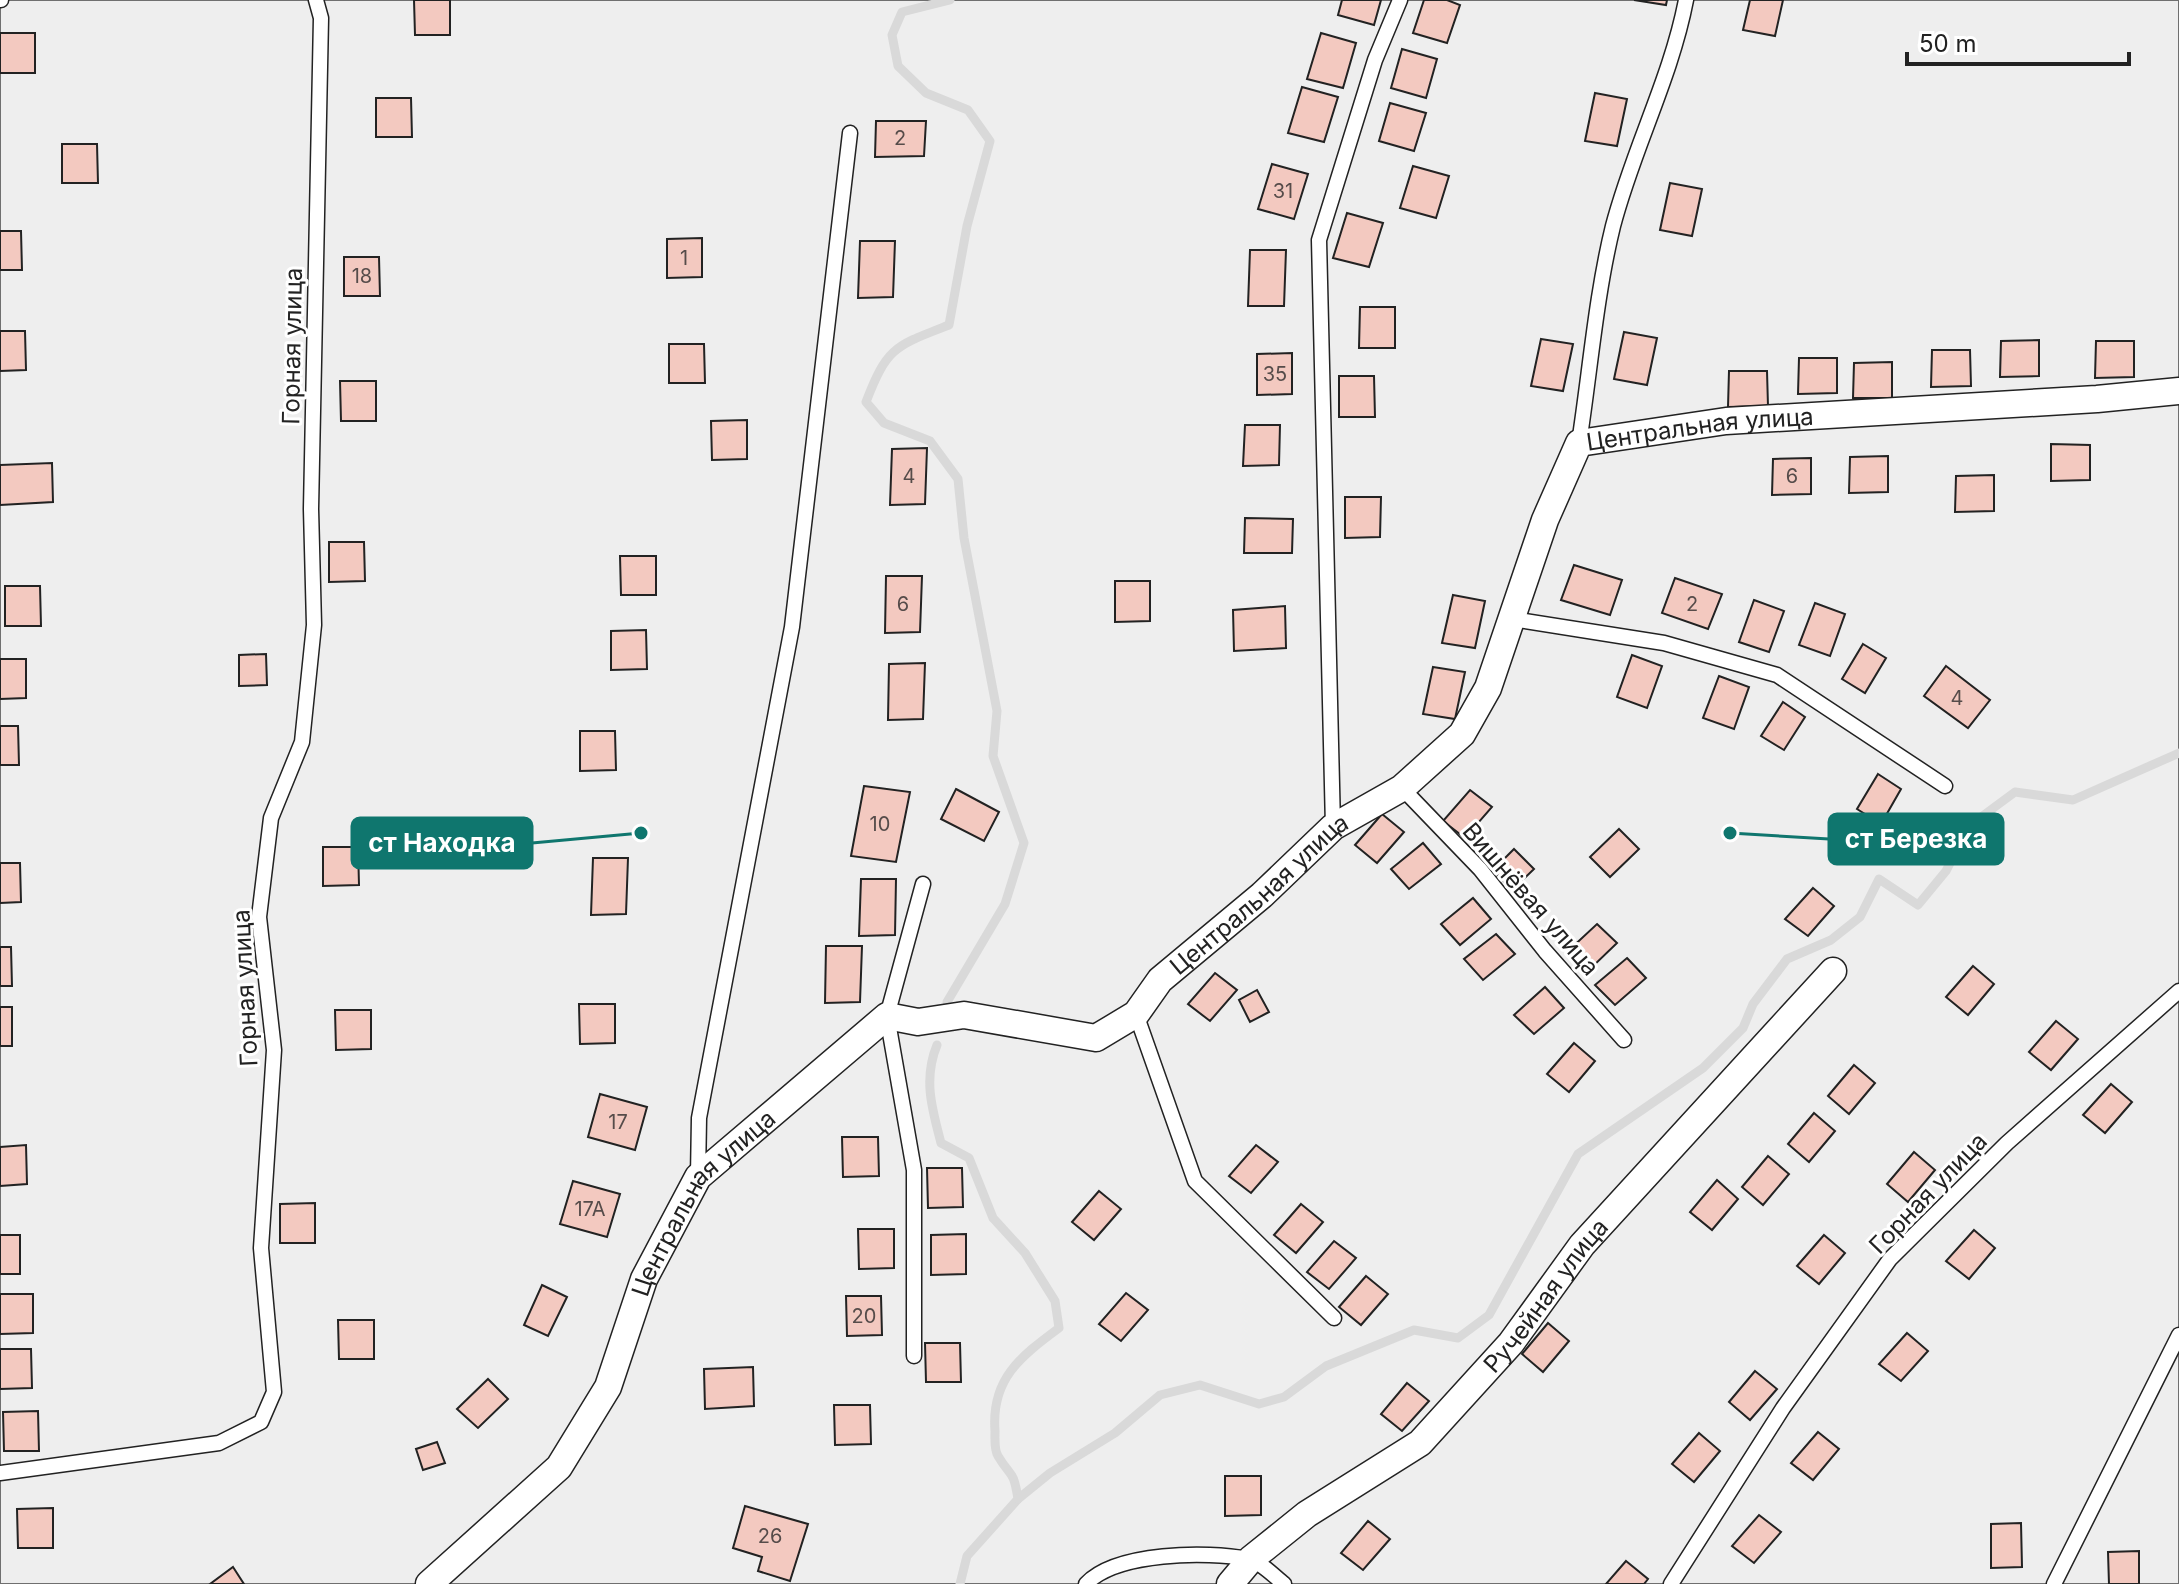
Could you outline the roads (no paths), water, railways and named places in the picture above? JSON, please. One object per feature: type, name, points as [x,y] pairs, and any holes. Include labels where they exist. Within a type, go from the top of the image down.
[{"type":"street","name":"Центральная улица","points":[[429,1584],[559,1467],[608,1387],[644,1279],[698,1177],[887,1016],[918,1022],[964,1015],[1096,1038],[1136,1014],[1160,980],[1262,895],[1333,827],[1402,788],[1462,734],[1488,688],[1545,520],[1579,443],[1726,421],[2097,399],[2179,391]]},
{"type":"street","name":"Ручейная улица","points":[[1230,1584],[1251,1559],[1307,1514],[1420,1443],[1511,1343],[1582,1245],[1833,971]]},
{"type":"lane","name":"Горная улица","points":[[0,1473],[219,1443],[261,1422],[274,1392],[261,1248],[274,1050],[259,917],[271,818],[302,742],[314,625],[311,509],[321,18],[316,0]]},
{"type":"lane","points":[[1333,827],[1319,240],[1375,60],[1400,0]]},
{"type":"lane","points":[[1579,443],[1613,227],[1643,131],[1679,38],[1686,0]]},
{"type":"lane","points":[[698,1177],[699,1118],[792,627],[850,133]]},
{"type":"lane","points":[[1512,619],[1664,643],[1777,675],[1945,786]]},
{"type":"lane","name":"Вишнёвая улица","points":[[1402,788],[1480,869],[1545,951],[1624,1040]]},
{"type":"lane","points":[[914,1356],[914,1170],[887,1016],[923,884]]},
{"type":"lane","name":"Горная улица","points":[[1671,1584],[1783,1408],[1890,1259],[2007,1143],[2179,991]]},
{"type":"lane","points":[[1136,1014],[1195,1181],[1334,1318]]},
{"type":"lane","points":[[2054,1584],[2179,1335]]},
{"type":"lane","points":[[1086,1584],[1115,1565],[1156,1556],[1251,1559],[1284,1584]]},
{"type":"waterway","points":[[947,1002],[1005,904],[1024,843],[993,756],[997,711],[964,538],[958,479],[930,441],[884,423],[866,402],[880,370],[895,351],[916,338],[949,325],[967,226],[990,141],[968,110],[926,93],[898,66],[892,35],[902,12],[950,0]]},
{"type":"waterway","points":[[1018,1499],[1050,1473],[1115,1433],[1160,1395],[1200,1385],[1259,1404],[1284,1397],[1326,1366],[1414,1330],[1458,1338],[1489,1315],[1578,1154],[1703,1068],[1743,1028],[1753,1004],[1787,959],[1831,940],[1860,917],[1879,879],[1918,905],[1946,871],[1969,826],[2015,792],[2073,800],[2179,753]]},
{"type":"waterway","points":[[937,1045],[930,1082],[941,1143],[969,1158],[993,1218],[1025,1253],[1055,1301],[1059,1328],[1032,1349],[1003,1383],[995,1413],[996,1451],[1013,1478],[1018,1499],[967,1556],[960,1584]]},
{"type":"place","name":"ст Находка","points":[[641,833]]},
{"type":"place","name":"ст Березка","points":[[1730,833]]}]
